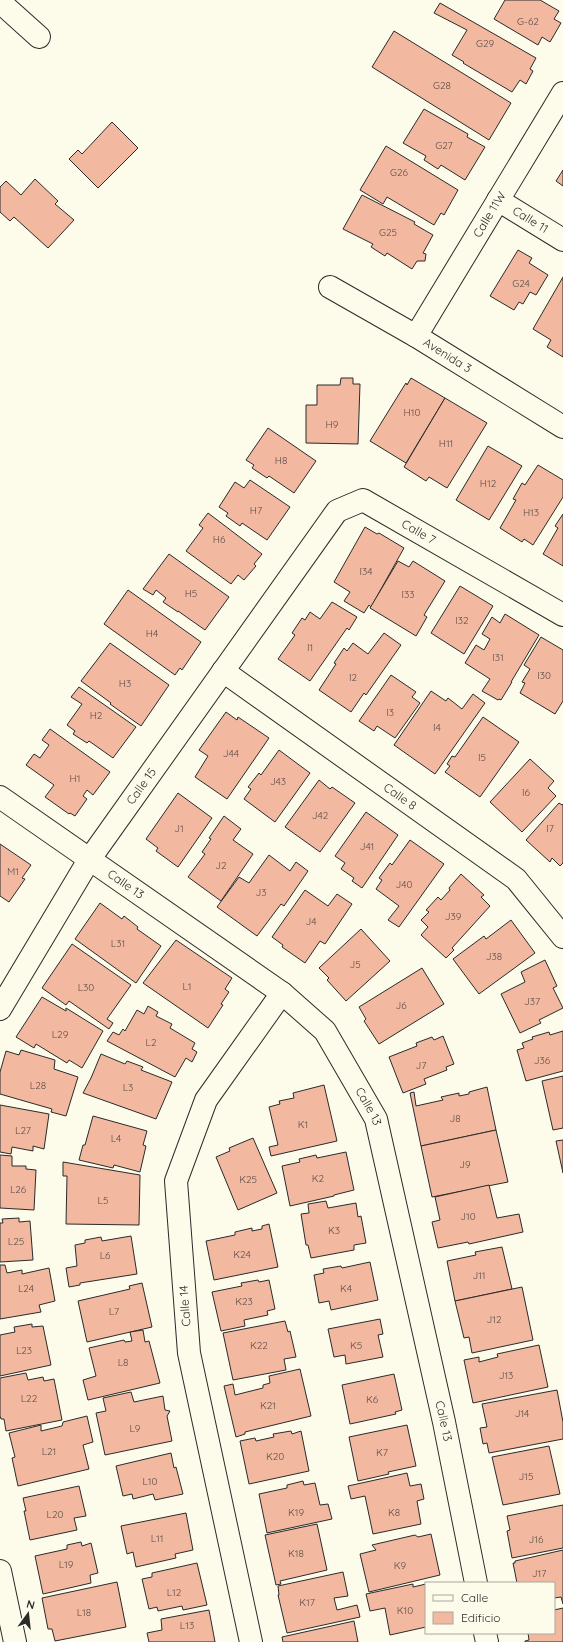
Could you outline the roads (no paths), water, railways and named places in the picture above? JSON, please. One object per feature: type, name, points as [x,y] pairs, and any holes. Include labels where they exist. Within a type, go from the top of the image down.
[{"type":"street","points":[[0,2],[39,37]]},
{"type":"street","name":"Calle 11W","points":[[416,336],[563,93]]},
{"type":"street","name":"Calle 11","points":[[498,200],[563,240]]},
{"type":"street","name":"Avenida 3","points":[[330,287],[416,336],[563,427]]},
{"type":"street","name":"Calle 7","points":[[294,571],[337,510],[363,500],[563,615]]},
{"type":"street","name":"Calle 15","points":[[0,1009],[89,860],[294,571]]},
{"type":"street","name":"Calle 8","points":[[223,671],[516,879],[563,937]]},
{"type":"street","name":"Calle 13","points":[[0,797],[282,993],[325,1031],[376,1119],[444,1422],[476,1582]]},
{"type":"street","name":"Calle 14","points":[[251,1642],[189,1353],[176,1181],[206,1100],[282,993]]},
{"type":"street","points":[[0,1571],[15,1642]]}]
